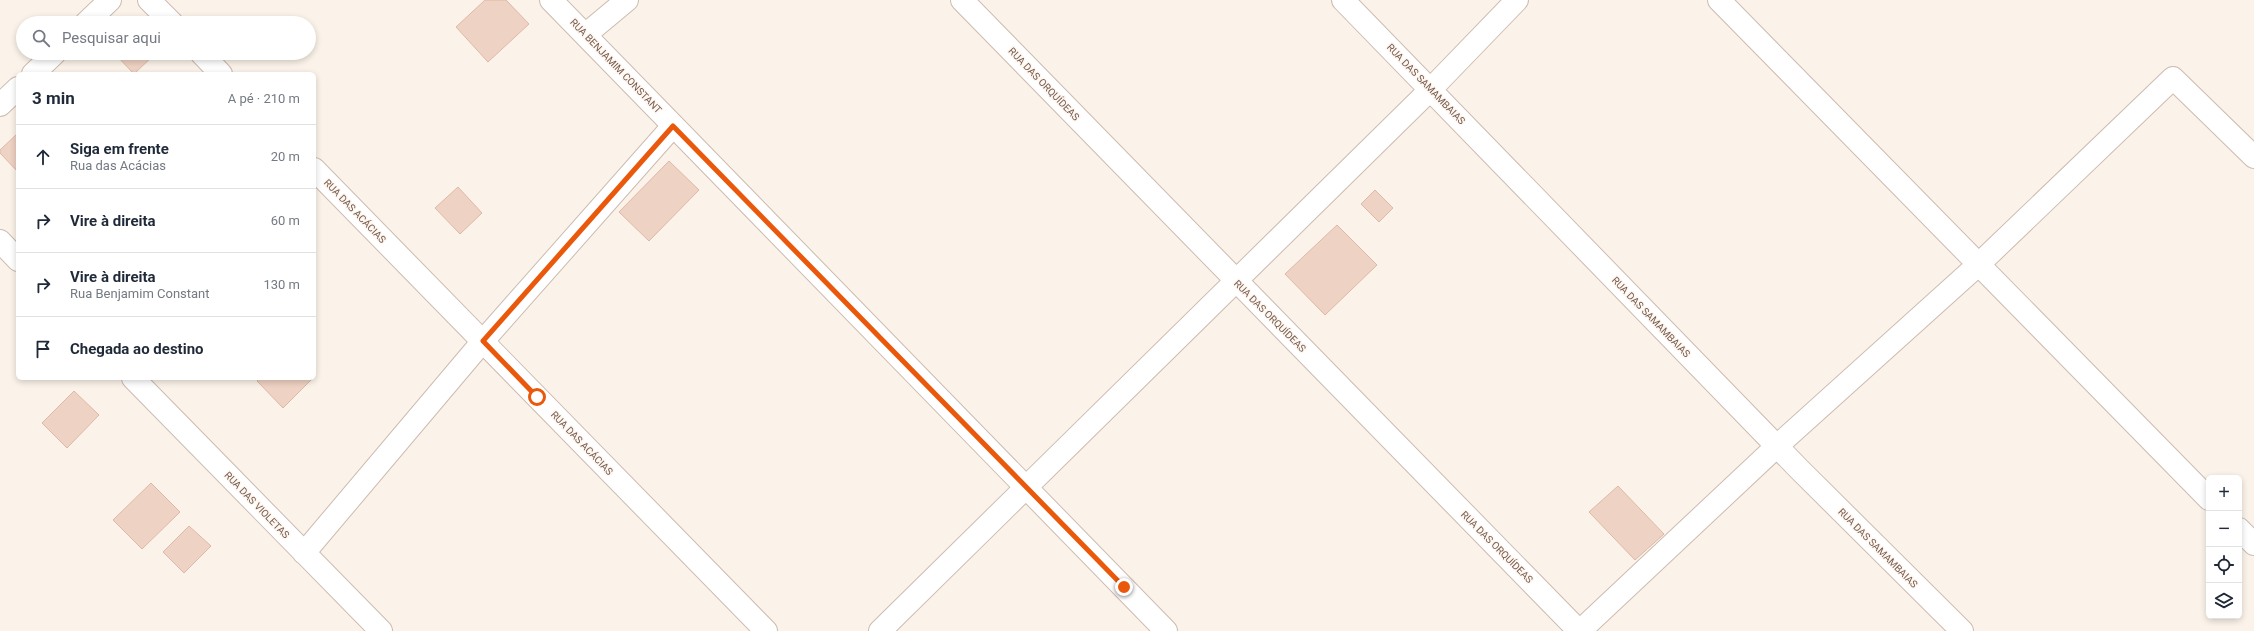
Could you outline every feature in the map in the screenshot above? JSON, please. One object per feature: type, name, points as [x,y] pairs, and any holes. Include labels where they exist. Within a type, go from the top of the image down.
[{"type":"street","points":[[93,16],[110,0]]},
{"type":"street","points":[[149,0],[165,16]]},
{"type":"street","name":"RUA BENJAMIM CONSTANT","points":[[551,0],[1166,631]]},
{"type":"street","points":[[585,35],[627,0]]},
{"type":"street","name":"RUA DAS ORQUÍDEAS","points":[[962,0],[1579,631]]},
{"type":"street","name":"RUA DAS SAMAMBAIAS","points":[[1343,0],[1777,446],[1962,631]]},
{"type":"street","points":[[880,631],[1431,89],[1517,0]]},
{"type":"street","points":[[1719,0],[2206,496]]},
{"type":"street","points":[[35,72],[48,60]]},
{"type":"street","points":[[208,60],[219,72]]},
{"type":"street","points":[[1579,631],[1777,446],[1979,264],[2173,78],[2254,157]]},
{"type":"street","points":[[0,105],[16,90]]},
{"type":"street","points":[[304,553],[483,341],[673,126]]},
{"type":"street","name":"RUA DAS ACÁCIAS","points":[[316,171],[766,631]]},
{"type":"street","points":[[0,242],[16,258]]},
{"type":"street","name":"RUA DAS VIOLETAS","points":[[135,380],[381,631]]},
{"type":"street","points":[[2242,532],[2254,544]]},
{"type":"building","points":[[485,0],[506,0],[529,24],[488,62],[456,27]]},
{"type":"building","points":[[121,60],[149,60],[136,72],[132,72]]},
{"type":"building","points":[[16,135],[16,170],[0,153],[0,150]]},
{"type":"building","points":[[669,161],[699,190],[649,241],[619,212]]},
{"type":"building","points":[[458,187],[482,213],[460,234],[435,208]]},
{"type":"building","points":[[1375,190],[1393,208],[1379,222],[1361,204]]},
{"type":"building","points":[[1337,225],[1377,265],[1325,315],[1285,274]]},
{"type":"building","points":[[258,380],[311,380],[283,408],[257,381]]},
{"type":"building","points":[[74,391],[99,415],[67,448],[42,423]]},
{"type":"building","points":[[151,483],[180,512],[142,549],[113,520]]},
{"type":"building","points":[[1618,486],[1664,534],[1635,560],[1589,512]]},
{"type":"building","points":[[189,526],[211,546],[184,573],[163,552]]},
{"type":"route","points":[[537,397],[483,341],[673,126],[1124,587]]}]
